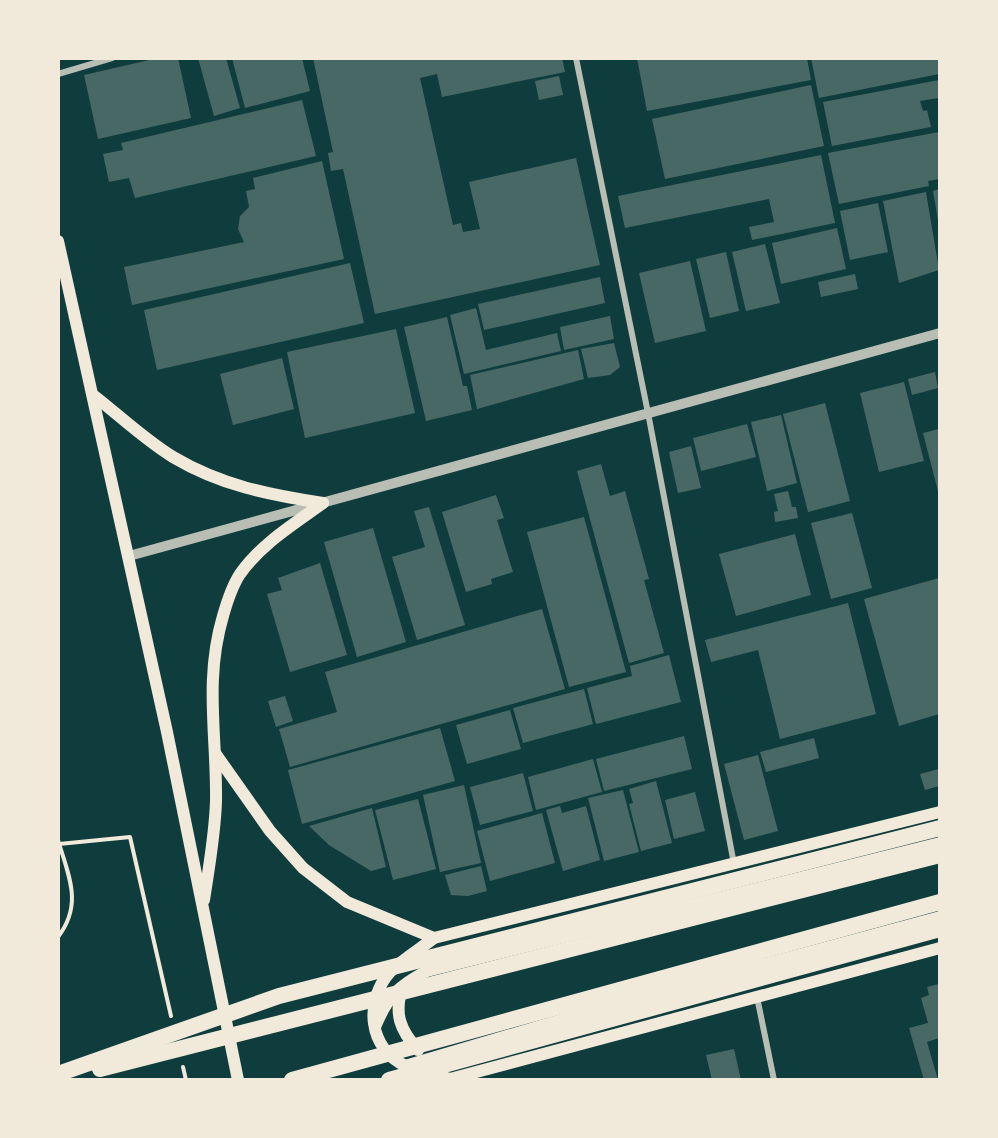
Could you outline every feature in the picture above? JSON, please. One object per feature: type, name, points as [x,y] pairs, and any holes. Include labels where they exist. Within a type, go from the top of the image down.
[{"type":"highway","points":[[58,1074],[279,996],[939,828]]},
{"type":"highway","points":[[60,1080],[939,855]]},
{"type":"highway","points":[[292,1080],[939,902]]},
{"type":"highway","points":[[389,1080],[730,985],[939,930]]},
{"type":"main road","points":[[58,242],[129,556],[238,1080]]},
{"type":"main road","points":[[93,395],[171,456],[197,470],[261,494],[322,503]]},
{"type":"main road","points":[[202,907],[213,839],[215,753],[211,683],[215,649],[228,598],[239,576],[254,557],[322,503]]},
{"type":"main road","points":[[215,753],[270,831],[303,868],[346,902],[434,938]]},
{"type":"main road","points":[[939,812],[434,938],[389,973],[372,1003],[374,1030],[390,1055],[405,1065],[450,1079],[939,948]]},
{"type":"main road","points":[[374,1030],[385,1004],[403,984],[427,971],[939,843]]},
{"type":"main road","points":[[396,1080],[405,1065],[609,1006],[939,917]]},
{"type":"main road","points":[[403,984],[398,1002],[398,1021],[404,1034],[419,1051],[443,1054]]},
{"type":"street","points":[[58,74],[112,58]]},
{"type":"street","points":[[576,58],[648,413],[734,864]]},
{"type":"street","points":[[129,556],[939,333]]},
{"type":"street","points":[[758,997],[774,1080]]},
{"type":"path","points":[[58,937],[72,915],[73,903],[59,842],[130,837],[173,1022]]},
{"type":"path","points":[[181,1056],[186,1080]]},
{"type":"building","points":[[158,58],[178,58],[191,118],[98,139],[84,75]]},
{"type":"building","points":[[198,58],[226,58],[240,108],[214,116]]},
{"type":"building","points":[[232,58],[302,58],[310,91],[245,108]]},
{"type":"building","points":[[313,58],[562,58],[565,72],[442,97],[437,74],[420,78],[453,225],[461,223],[463,232],[480,229],[469,182],[576,158],[600,265],[375,314],[343,169],[331,171],[328,153],[333,152]]},
{"type":"building","points":[[637,58],[807,58],[811,80],[647,111]]},
{"type":"building","points":[[811,58],[939,58],[939,74],[819,98]]},
{"type":"building","points":[[559,76],[563,95],[539,100],[535,81]]},
{"type":"building","points":[[939,80],[939,98],[920,101],[923,111],[927,110],[931,127],[832,146],[823,102]]},
{"type":"building","points":[[811,85],[824,146],[665,179],[652,119]]},
{"type":"building","points":[[302,100],[316,156],[135,198],[129,178],[109,182],[103,154],[123,150],[121,143]]},
{"type":"building","points":[[939,132],[939,179],[928,181],[929,186],[839,204],[828,153]]},
{"type":"building","points":[[821,155],[835,223],[752,240],[749,227],[774,222],[769,199],[625,228],[618,196]]},
{"type":"building","points":[[322,161],[344,259],[132,305],[124,267],[244,242],[238,229],[240,216],[249,207],[246,191],[255,189],[253,178]]},
{"type":"building","points":[[939,189],[939,220],[938,220],[933,191]]},
{"type":"building","points":[[926,192],[939,270],[899,283],[883,201]]},
{"type":"building","points":[[878,203],[888,252],[850,260],[840,211]]},
{"type":"building","points":[[837,228],[846,269],[781,284],[772,243]]},
{"type":"building","points":[[765,244],[780,303],[746,311],[732,252]]},
{"type":"building","points":[[726,252],[739,311],[710,318],[696,259]]},
{"type":"building","points":[[690,261],[706,331],[655,343],[639,273]]},
{"type":"building","points":[[350,263],[364,323],[157,370],[144,310]]},
{"type":"building","points":[[855,274],[858,289],[821,297],[818,282]]},
{"type":"building","points":[[600,277],[605,303],[484,330],[478,304]]},
{"type":"building","points":[[476,308],[486,350],[557,333],[561,351],[464,374],[450,315]]},
{"type":"building","points":[[610,316],[614,339],[564,350],[560,327]]},
{"type":"building","points":[[447,317],[463,386],[467,386],[472,410],[426,421],[404,327]]},
{"type":"building","points":[[396,329],[415,413],[305,438],[287,352]]},
{"type":"building","points":[[614,343],[620,367],[610,375],[588,378],[581,349]]},
{"type":"building","points":[[578,350],[584,379],[477,409],[470,375]]},
{"type":"building","points":[[282,358],[294,409],[233,425],[220,374]]},
{"type":"building","points":[[935,372],[938,388],[912,395],[908,379]]},
{"type":"building","points":[[904,382],[924,461],[879,472],[860,393]]},
{"type":"building","points":[[825,403],[850,501],[808,512],[783,414]]},
{"type":"building","points":[[781,415],[797,483],[767,491],[751,422]]},
{"type":"building","points":[[747,424],[756,457],[701,471],[693,438]]},
{"type":"building","points":[[939,429],[939,495],[923,433]]},
{"type":"building","points":[[691,446],[701,488],[678,493],[669,452]]},
{"type":"building","points":[[601,464],[610,496],[625,491],[649,579],[644,580],[664,653],[629,663],[577,471]]},
{"type":"building","points":[[788,491],[792,507],[796,507],[798,518],[775,522],[774,512],[778,511],[774,494]]},
{"type":"building","points":[[496,495],[504,518],[497,520],[513,572],[491,579],[492,584],[466,592],[442,512]]},
{"type":"building","points":[[429,507],[465,625],[417,640],[392,557],[425,547],[414,511]]},
{"type":"building","points":[[852,513],[872,588],[831,599],[811,523]]},
{"type":"building","points":[[584,517],[626,672],[569,687],[527,532]]},
{"type":"building","points":[[373,528],[406,642],[357,657],[324,542]]},
{"type":"building","points":[[795,534],[811,595],[736,616],[719,554]]},
{"type":"building","points":[[320,563],[347,655],[290,672],[267,594],[282,590],[278,578]]},
{"type":"building","points":[[939,578],[939,714],[899,726],[864,599]]},
{"type":"building","points":[[848,603],[876,714],[780,739],[758,650],[711,662],[705,640]]},
{"type":"building","points":[[542,609],[565,689],[290,767],[279,729],[337,712],[325,672]]},
{"type":"building","points":[[669,655],[681,702],[596,724],[587,688],[632,676],[630,666]]},
{"type":"building","points":[[584,689],[593,724],[523,743],[513,708]]},
{"type":"building","points":[[285,696],[293,721],[276,727],[268,701]]},
{"type":"building","points":[[510,710],[521,749],[467,764],[456,725]]},
{"type":"building","points":[[440,728],[455,781],[302,824],[288,770]]},
{"type":"building","points":[[684,736],[692,769],[604,791],[596,759]]},
{"type":"building","points":[[814,738],[819,758],[766,772],[760,752]]},
{"type":"building","points":[[758,755],[778,831],[744,840],[724,764]]},
{"type":"building","points":[[593,759],[602,792],[536,810],[528,777]]},
{"type":"building","points":[[939,769],[939,786],[925,790],[920,774]]},
{"type":"building","points":[[523,773],[533,811],[480,825],[470,787]]},
{"type":"building","points":[[656,781],[672,843],[641,851],[629,804],[633,803],[629,789]]},
{"type":"building","points":[[464,785],[481,863],[440,872],[423,795]]},
{"type":"building","points":[[623,790],[639,852],[604,861],[588,798]]},
{"type":"building","points":[[695,792],[705,831],[674,839],[665,800]]},
{"type":"building","points":[[418,799],[436,869],[393,880],[375,810]]},
{"type":"building","points":[[560,806],[562,813],[586,806],[600,860],[563,871],[546,810]]},
{"type":"building","points":[[372,808],[386,867],[371,871],[329,845],[309,826]]},
{"type":"building","points":[[542,813],[555,863],[490,881],[477,831]]},
{"type":"building","points":[[481,866],[487,891],[468,896],[451,895],[445,875]]},
{"type":"building","points":[[939,984],[939,1038],[927,1042],[938,1080],[924,1080],[909,1028],[928,1023],[921,998],[929,995],[927,987]]},
{"type":"building","points":[[734,1049],[741,1080],[712,1080],[706,1055]]}]
